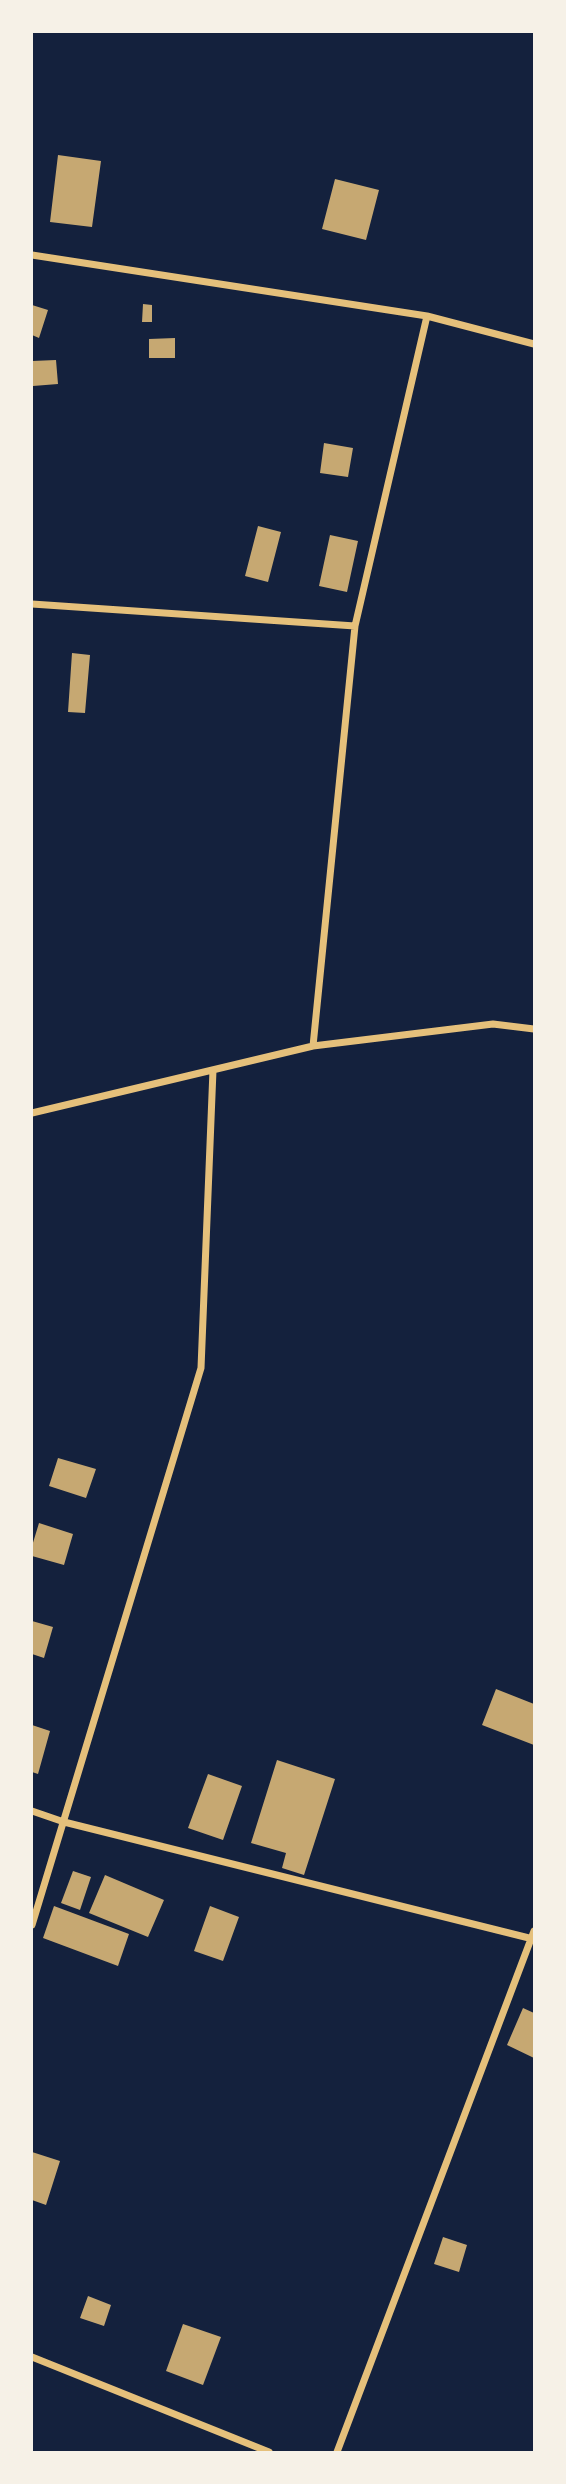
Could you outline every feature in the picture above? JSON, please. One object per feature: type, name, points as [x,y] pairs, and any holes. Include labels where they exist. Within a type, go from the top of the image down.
[{"type":"street","points":[[32,255],[427,316],[534,344]]},
{"type":"street","points":[[313,1046],[355,626],[427,316]]},
{"type":"street","points":[[32,604],[355,626]]},
{"type":"street","points":[[32,1113],[313,1046],[493,1024],[534,1029]]},
{"type":"street","points":[[32,1924],[201,1368],[213,1070]]},
{"type":"street","points":[[32,1811],[64,1822],[533,1936],[337,2452]]},
{"type":"street","points":[[32,2357],[269,2452]]},
{"type":"building","points":[[58,155],[101,161],[92,227],[50,222]]},
{"type":"building","points":[[335,179],[379,190],[366,240],[322,229]]},
{"type":"building","points":[[143,304],[152,305],[152,322],[142,322]]},
{"type":"building","points":[[32,305],[48,310],[39,338],[32,335]]},
{"type":"building","points":[[175,338],[175,358],[149,358],[149,339]]},
{"type":"building","points":[[56,360],[58,384],[33,386],[32,361]]},
{"type":"building","points":[[324,443],[353,448],[348,477],[320,473]]},
{"type":"building","points":[[258,526],[281,532],[268,582],[245,576]]},
{"type":"building","points":[[330,535],[358,541],[347,592],[319,586]]},
{"type":"building","points":[[72,653],[90,655],[85,713],[68,712]]},
{"type":"building","points":[[58,1458],[96,1469],[86,1498],[49,1486]]},
{"type":"building","points":[[39,1523],[73,1534],[64,1565],[32,1556]]},
{"type":"building","points":[[32,1621],[53,1627],[44,1658],[32,1654]]},
{"type":"building","points":[[496,1689],[534,1704],[534,1745],[482,1725]]},
{"type":"building","points":[[32,1725],[50,1731],[38,1774],[32,1772]]},
{"type":"building","points":[[277,1760],[335,1779],[304,1875],[282,1868],[286,1853],[251,1843]]},
{"type":"building","points":[[208,1774],[242,1786],[223,1840],[188,1828]]},
{"type":"building","points":[[73,1871],[91,1877],[80,1910],[61,1903]]},
{"type":"building","points":[[105,1875],[164,1900],[148,1937],[89,1913]]},
{"type":"building","points":[[54,1906],[129,1934],[118,1966],[43,1938]]},
{"type":"building","points":[[210,1906],[239,1917],[223,1961],[194,1951]]},
{"type":"building","points":[[523,2008],[534,2013],[534,2058],[507,2045]]},
{"type":"building","points":[[32,2152],[60,2161],[46,2205],[32,2200]]},
{"type":"building","points":[[443,2237],[467,2245],[459,2272],[434,2264]]},
{"type":"building","points":[[88,2296],[111,2305],[104,2326],[80,2318]]},
{"type":"building","points":[[183,2324],[221,2337],[203,2385],[166,2371]]}]
